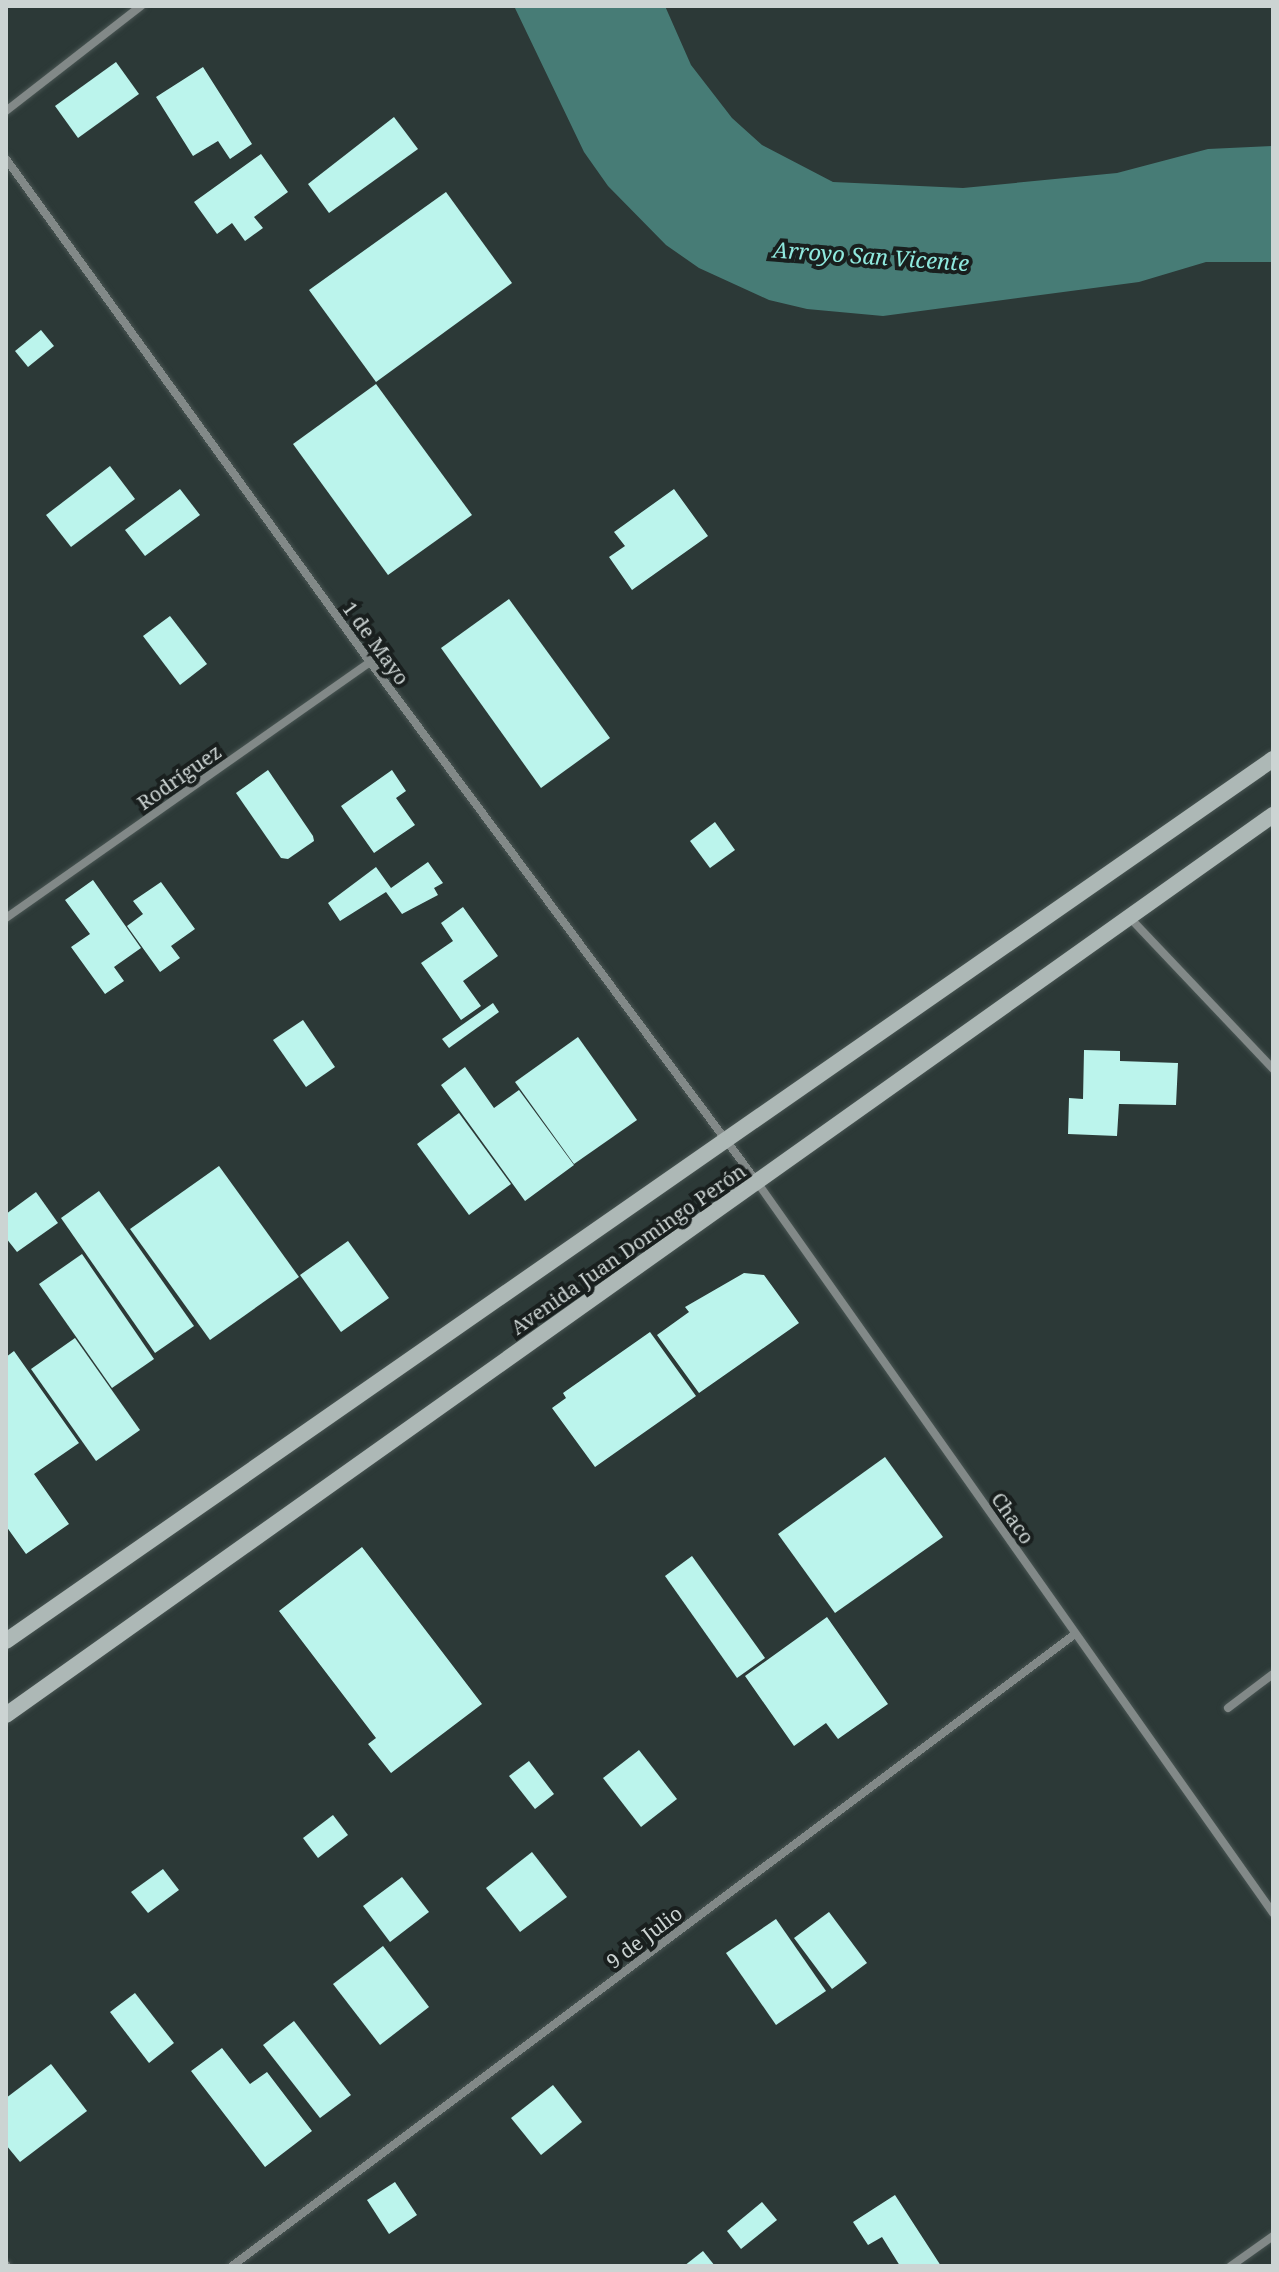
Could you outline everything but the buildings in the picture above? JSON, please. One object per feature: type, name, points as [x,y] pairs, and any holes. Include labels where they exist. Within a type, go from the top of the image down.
[{"type":"main road","name":"Avenida Juan Domingo Perón","points":[[6,1641],[1273,759]]},
{"type":"main road","name":"Avenida Juan Domingo Perón","points":[[6,1715],[1273,815]]},
{"type":"street","points":[[6,111],[141,6]]},
{"type":"street","name":"1 de Mayo","points":[[6,159],[370,662],[726,1141]]},
{"type":"street","name":"Rodríguez","points":[[6,918],[370,662]]},
{"type":"street","points":[[1129,917],[1273,1069]]},
{"type":"street","name":"Chaco","points":[[726,1141],[1273,1913]]},
{"type":"street","name":"9 de Julio","points":[[232,2266],[1075,1634]]},
{"type":"street","points":[[1228,1708],[1273,1674]]},
{"type":"street","points":[[1231,2266],[1273,2236]]},
{"type":"water","name":"Arroyo San Vicente","points":[[514,6],[665,6],[691,65],[732,118],[762,145],[833,182],[963,188],[1117,173],[1208,149],[1273,146],[1273,262],[1206,262],[1139,282],[883,316],[807,309],[769,300],[699,268],[666,245],[608,186],[584,152]]}]
